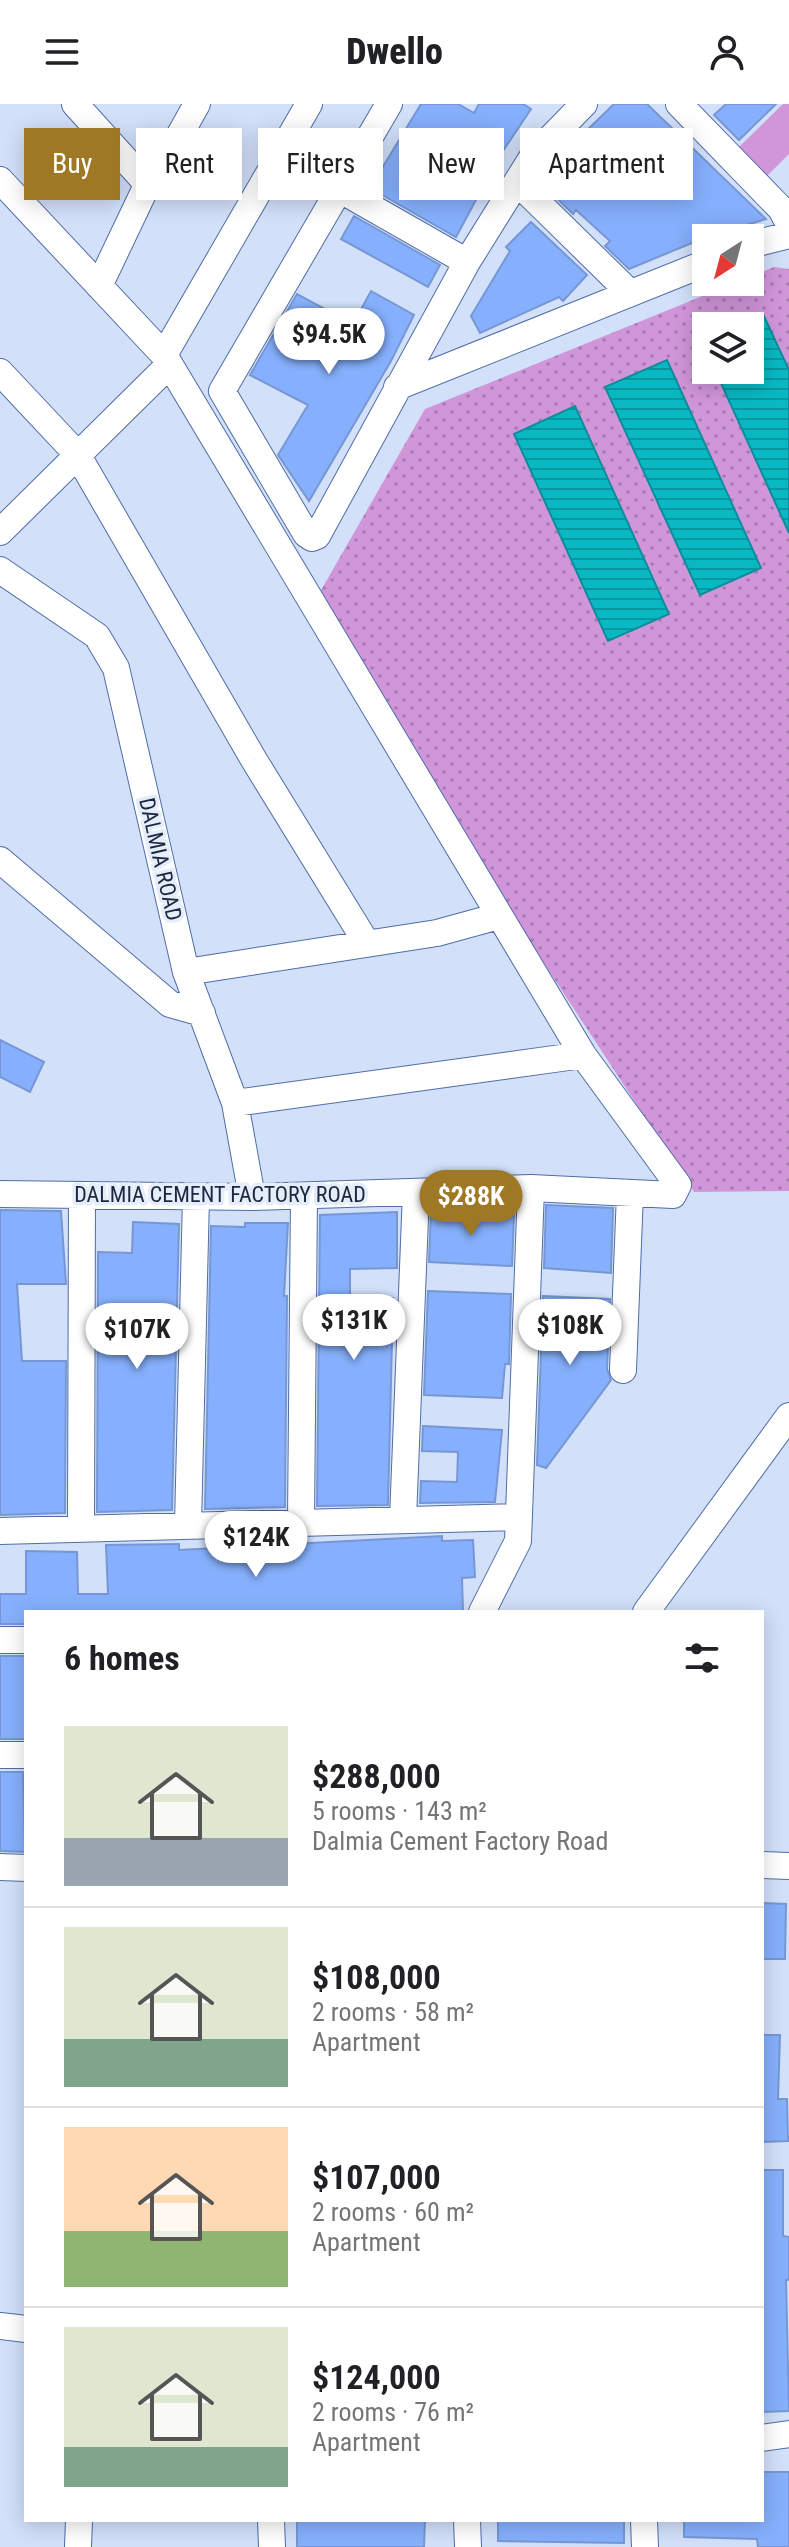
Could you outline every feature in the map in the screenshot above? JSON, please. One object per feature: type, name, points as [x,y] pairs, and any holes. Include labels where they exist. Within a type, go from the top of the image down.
[{"type":"street","points":[[184,128],[197,104]]},
{"type":"street","points":[[0,532],[166,360],[309,104]]},
{"type":"street","points":[[375,128],[389,104]]},
{"type":"street","points":[[546,128],[557,104]]},
{"type":"street","points":[[560,128],[584,104]]},
{"type":"street","points":[[679,104],[781,209],[789,224]]},
{"type":"street","points":[[81,106],[136,171]]},
{"type":"street","points":[[333,200],[222,391],[306,534],[312,538],[317,536],[467,262],[520,177]]},
{"type":"street","points":[[0,180],[166,360],[583,1055],[235,1103]]},
{"type":"street","points":[[517,182],[630,293]]},
{"type":"street","points":[[99,286],[140,200]]},
{"type":"street","points":[[358,200],[467,262]]},
{"type":"street","points":[[764,241],[789,235]]},
{"type":"street","points":[[397,387],[692,269]]},
{"type":"street","points":[[0,372],[77,454],[254,760],[366,942]]},
{"type":"street","name":"DALMIA ROAD","points":[[0,570],[97,636],[116,668],[186,972],[235,1103],[252,1197]]},
{"type":"street","points":[[0,860],[170,1004],[202,1013]]},
{"type":"street","points":[[186,972],[437,933],[499,916]]},
{"type":"street","name":"DALMIA CEMENT FACTORY ROAD","points":[[0,1194],[252,1197],[531,1188],[673,1195],[678,1191],[678,1185],[583,1055]]},
{"type":"street","points":[[483,1610],[518,1541],[531,1188]]},
{"type":"street","points":[[403,1519],[416,1192]]},
{"type":"street","points":[[623,1370],[630,1193]]},
{"type":"street","points":[[81,1528],[82,1195]]},
{"type":"street","points":[[301,1520],[304,1196]]},
{"type":"street","points":[[188,1524],[196,1197]]},
{"type":"street","points":[[647,1610],[789,1416]]},
{"type":"street","points":[[0,1531],[301,1520],[519,1517]]},
{"type":"street","points":[[0,1640],[24,1640]]},
{"type":"street","points":[[0,1755],[24,1755]]},
{"type":"street","points":[[764,1865],[789,1866]]},
{"type":"street","points":[[0,1867],[24,1868]]},
{"type":"street","points":[[0,2326],[24,2329]]},
{"type":"street","points":[[764,2438],[789,2434]]},
{"type":"street","points":[[78,2547],[79,2522]]},
{"type":"street","points":[[271,2522],[272,2547]]},
{"type":"street","points":[[467,2522],[468,2547]]},
{"type":"street","points":[[644,2522],[645,2547]]},
{"type":"shaded area","points":[[783,104],[789,104],[789,154],[767,176],[739,147]]},
{"type":"shaded area","points":[[774,267],[789,269],[789,1191],[694,1192],[498,893],[320,592],[425,409],[703,296],[764,296],[764,271]]},
{"type":"shaded area","points":[[764,316],[789,370],[789,533],[721,384],[764,384]]},
{"type":"shaded area","points":[[667,360],[761,568],[700,595],[605,387]]},
{"type":"shaded area","points":[[575,406],[669,614],[608,641],[514,434]]},
{"type":"building","points":[[421,104],[458,104],[474,113],[479,104],[523,104],[531,109],[504,150],[504,128],[406,128]]},
{"type":"building","points":[[614,104],[647,104],[672,128],[589,128]]},
{"type":"building","points":[[726,104],[776,104],[739,140],[714,115]]},
{"type":"building","points":[[399,140],[399,200],[476,200],[456,237],[383,195],[383,167]]},
{"type":"building","points":[[693,148],[766,219],[750,224],[692,224],[692,243],[629,269],[605,246],[610,241],[576,210],[573,214],[559,200],[693,200]]},
{"type":"building","points":[[354,216],[440,265],[428,287],[341,239]]},
{"type":"building","points":[[531,222],[587,275],[563,301],[559,297],[480,333],[471,316],[510,251],[506,247]]},
{"type":"building","points":[[371,291],[414,315],[391,361],[309,501],[278,455],[308,405],[250,375],[297,294],[353,324]]},
{"type":"building","points":[[0,1040],[44,1062],[30,1092],[0,1077]]},
{"type":"building","points":[[546,1205],[613,1208],[611,1273],[544,1268]]},
{"type":"building","points":[[0,1210],[61,1211],[66,1284],[17,1284],[22,1361],[66,1361],[65,1513],[0,1515]]},
{"type":"building","points":[[431,1210],[514,1215],[512,1266],[429,1262]]},
{"type":"building","points":[[397,1212],[397,1268],[350,1269],[350,1298],[393,1298],[388,1505],[317,1506],[320,1215]]},
{"type":"building","points":[[133,1222],[179,1224],[172,1510],[97,1512],[98,1252],[132,1253]]},
{"type":"building","points":[[245,1223],[288,1223],[284,1296],[287,1296],[285,1507],[205,1509],[211,1226],[245,1227]]},
{"type":"building","points":[[428,1291],[511,1294],[509,1364],[505,1364],[502,1398],[424,1395]]},
{"type":"building","points":[[543,1296],[610,1299],[607,1369],[611,1380],[546,1468],[537,1465]]},
{"type":"building","points":[[423,1426],[502,1430],[495,1502],[420,1503],[421,1481],[457,1482],[458,1452],[422,1451]]},
{"type":"building","points":[[442,1536],[442,1541],[473,1540],[475,1577],[462,1578],[463,1610],[24,1610],[24,1624],[0,1624],[0,1594],[26,1594],[26,1551],[77,1552],[78,1594],[108,1594],[106,1545],[179,1544],[179,1550]]},
{"type":"building","points":[[0,1656],[24,1656],[24,1739],[0,1739]]},
{"type":"building","points":[[0,1772],[23,1772],[24,1852],[0,1851]]},
{"type":"building","points":[[764,1903],[786,1904],[785,1959],[764,1959]]},
{"type":"building","points":[[764,2035],[780,2035],[778,2099],[787,2099],[788,2141],[764,2142]]},
{"type":"building","points":[[764,2170],[783,2170],[783,2236],[789,2237],[789,2280],[786,2280],[789,2411],[764,2412]]},
{"type":"building","points":[[764,2472],[789,2472],[789,2547],[758,2547],[757,2539],[684,2537],[684,2522],[764,2522]]},
{"type":"building","points":[[297,2522],[425,2522],[424,2547],[297,2547]]},
{"type":"building","points":[[498,2522],[624,2522],[624,2543],[498,2541]]}]
